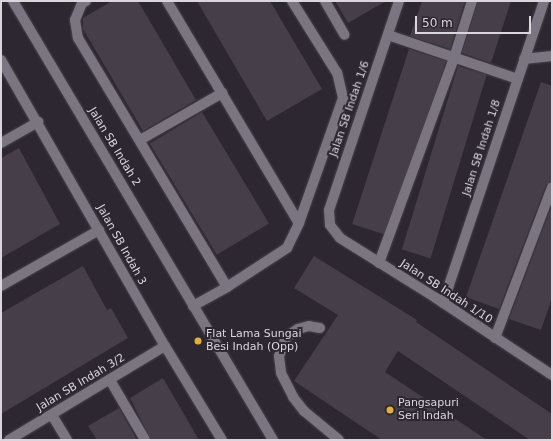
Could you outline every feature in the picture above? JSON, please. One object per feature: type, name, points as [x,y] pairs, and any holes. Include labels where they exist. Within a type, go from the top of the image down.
[{"type":"street","name":"Jalan SB Indah 2","points":[[14,1],[273,440]]},
{"type":"street","points":[[86,1],[82,3],[75,20],[78,38],[227,287]]},
{"type":"street","points":[[167,1],[299,223]]},
{"type":"street","points":[[193,306],[227,287],[287,248],[299,223],[343,98],[337,72],[292,1]]},
{"type":"street","points":[[325,1],[344,35]]},
{"type":"street","name":"Jalan SB Indah 1/6","points":[[330,225],[329,210],[398,1]]},
{"type":"street","points":[[379,262],[454,58],[472,1]]},
{"type":"street","name":"Jalan SB Indah 1/8","points":[[443,303],[544,1]]},
{"type":"street","points":[[388,35],[518,79]]},
{"type":"street","points":[[524,59],[552,56]]},
{"type":"street","name":"Jalan SB Indah 3","points":[[1,60],[38,122],[165,346],[222,440]]},
{"type":"street","points":[[140,140],[222,93]]},
{"type":"street","points":[[1,143],[38,122]]},
{"type":"street","points":[[495,338],[552,187]]},
{"type":"street","name":"Jalan SB Indah 1/10","points":[[330,225],[340,238],[443,303],[552,375]]},
{"type":"street","points":[[1,286],[99,230]]},
{"type":"street","points":[[320,328],[309,326],[298,329],[286,337],[280,356],[281,373],[293,397],[304,411],[340,440]]},
{"type":"street","name":"Jalan SB Indah 3/2","points":[[9,440],[165,346]]},
{"type":"street","points":[[110,380],[145,440]]},
{"type":"street","points":[[52,415],[67,440]]},
{"type":"building","points":[[112,1],[138,1],[196,100],[143,131],[83,29],[83,18]]},
{"type":"building","points":[[197,1],[270,1],[322,89],[267,121]]},
{"type":"building","points":[[335,1],[386,1],[348,23]]},
{"type":"building","points":[[422,1],[465,1],[450,49],[410,36]]},
{"type":"building","points":[[478,1],[511,1],[491,63],[462,53]]},
{"type":"building","points":[[409,49],[446,61],[389,236],[352,224]]},
{"type":"building","points":[[458,66],[487,75],[431,258],[402,250]]},
{"type":"building","points":[[541,82],[552,86],[552,181],[546,185],[499,309],[466,297]]},
{"type":"building","points":[[202,112],[269,223],[217,255],[150,143]]},
{"type":"building","points":[[19,148],[60,224],[1,258],[1,158]]},
{"type":"building","points":[[552,205],[552,298],[541,330],[509,319]]},
{"type":"building","points":[[314,256],[417,320],[416,322],[552,414],[552,440],[530,440],[398,351],[385,372],[487,440],[382,440],[294,381],[338,315],[294,288]]},
{"type":"building","points":[[83,266],[107,310],[111,308],[128,338],[1,414],[1,313]]},
{"type":"building","points":[[163,378],[199,440],[151,440],[130,398]]},
{"type":"building","points":[[119,408],[137,440],[97,440],[88,426]]},
{"type":"place","name":"Flat Lama Sungai Besi Indah (Opp)","points":[[198,341]]},
{"type":"place","name":"Pangsapuri Seri Indah","points":[[390,410]]}]
